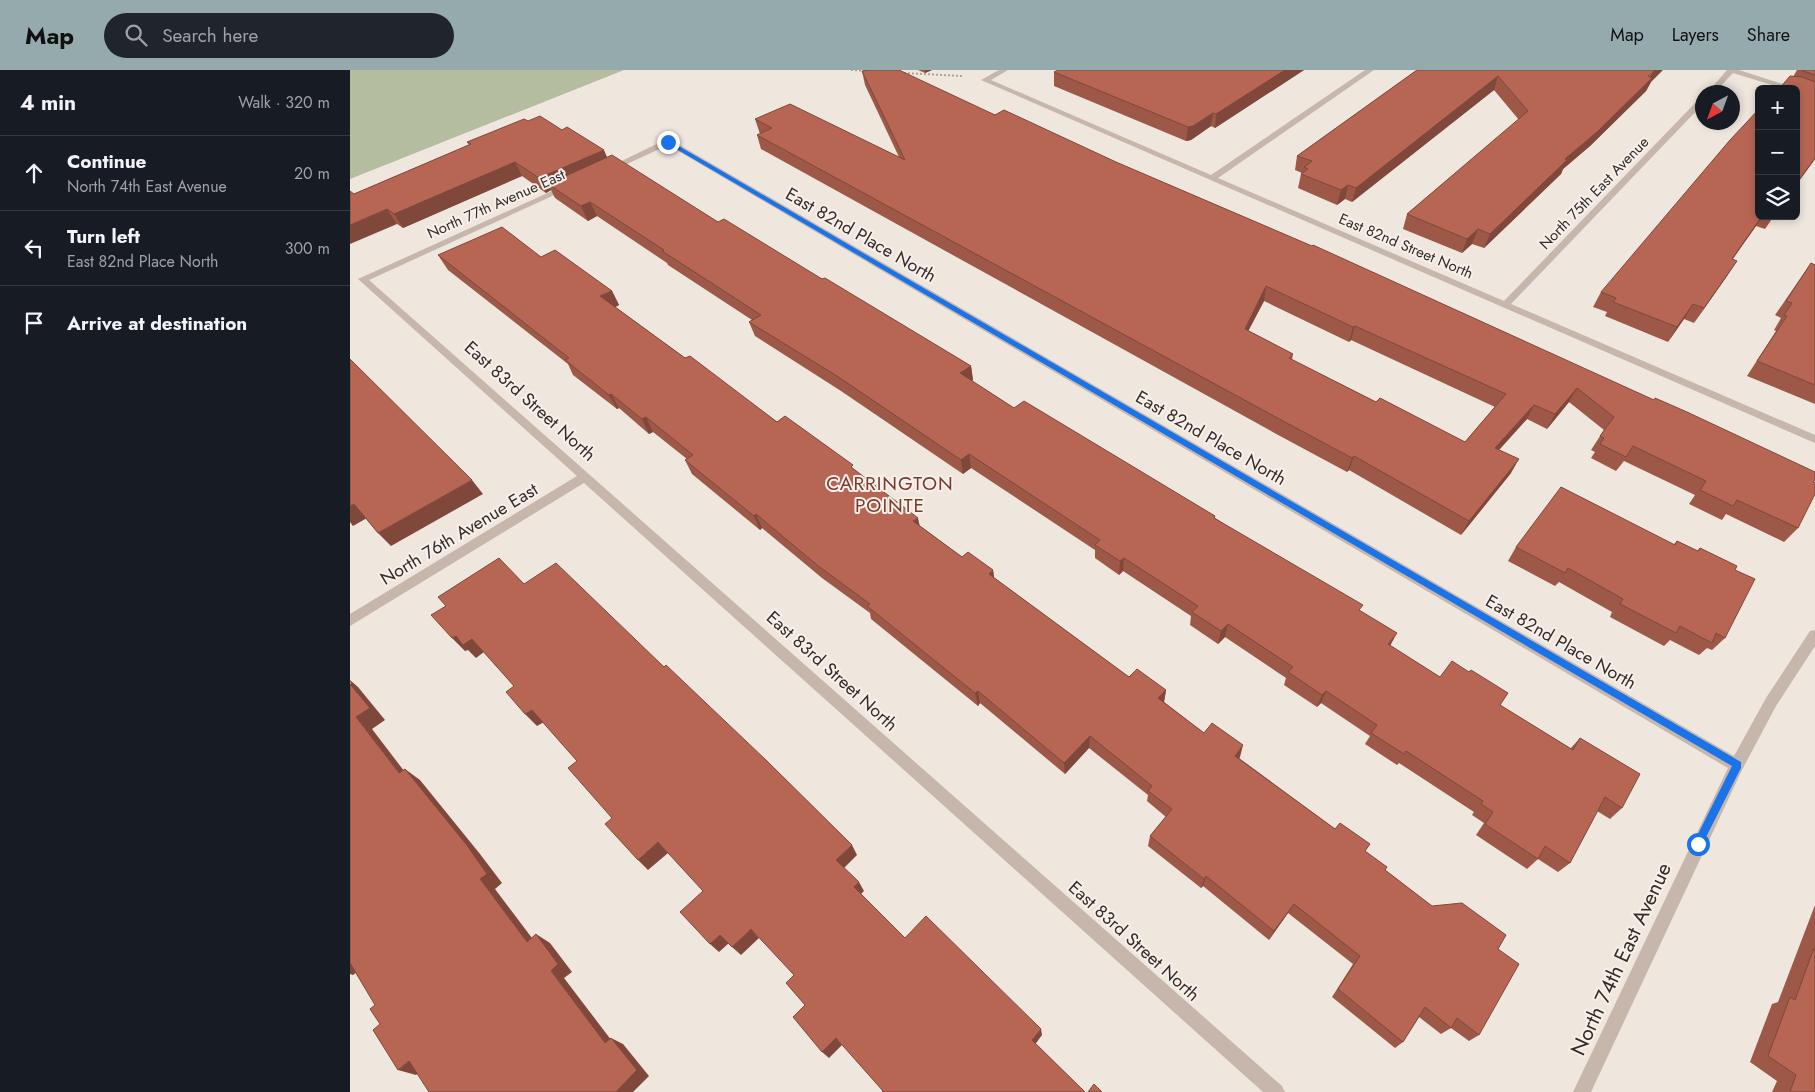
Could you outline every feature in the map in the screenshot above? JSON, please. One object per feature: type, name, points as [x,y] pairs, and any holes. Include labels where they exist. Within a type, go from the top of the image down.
[{"type":"street","name":"East 82nd Street North","points":[[1004,70],[985,80],[1506,304],[1815,440]]},
{"type":"street","points":[[1212,178],[1370,70]]},
{"type":"street","points":[[1717,85],[1731,70],[1782,85]]},
{"type":"street","points":[[1800,90],[1806,92]]},
{"type":"street","name":"North 75th East Avenue","points":[[1506,304],[1695,108]]},
{"type":"street","name":"East 82nd Place North","points":[[596,174],[668,142],[1737,765]]},
{"type":"street","name":"North 77th Avenue East","points":[[363,279],[578,182]]},
{"type":"street","name":"East 83rd Street North","points":[[363,279],[1276,1092]]},
{"type":"street","name":"North 76th Avenue East","points":[[350,621],[586,476]]},
{"type":"street","name":"North 74th East Avenue","points":[[1582,1092],[1737,765],[1771,702],[1815,635]]},
{"type":"path","points":[[851,70],[870,71]]},
{"type":"path","points":[[898,73],[962,76]]},
{"type":"green space","points":[[350,70],[624,70],[350,179]]},
{"type":"building","points":[[899,70],[995,115],[1004,110],[1116,162],[1313,245],[1654,400],[1655,398],[1687,412],[1815,472],[1815,480],[1813,482],[1815,483],[1815,494],[1798,528],[1737,500],[1733,506],[1700,490],[1706,481],[1633,446],[1626,457],[1600,444],[1604,438],[1600,436],[1614,417],[1577,388],[1555,414],[1534,405],[1495,448],[1519,459],[1469,521],[1354,456],[1352,458],[1283,421],[757,135],[772,128],[755,119],[790,104],[905,160],[862,71]],"holes":[[[1266,286],[1353,327],[1355,326],[1506,394],[1465,442],[1380,398],[1376,402],[1289,358],[1293,354],[1245,329]]]},
{"type":"building","points":[[1058,70],[1285,70],[1216,114],[1213,113],[1193,126],[1188,127],[1054,72]]},
{"type":"building","points":[[1417,70],[1655,70],[1648,76],[1652,78],[1597,132],[1565,159],[1567,160],[1490,234],[1478,229],[1467,239],[1407,214],[1528,111],[1498,76],[1356,188],[1348,185],[1341,190],[1301,174],[1308,169],[1304,167],[1312,161],[1297,156]]},
{"type":"building","points":[[1801,70],[1815,70],[1815,75]]},
{"type":"building","points":[[1790,76],[1802,77],[1815,82],[1815,158],[1800,179],[1800,85],[1782,85]]},
{"type":"building","points":[[1755,113],[1755,220],[1759,220],[1732,259],[1737,261],[1704,308],[1693,304],[1677,327],[1613,302],[1616,298],[1601,292]]},
{"type":"building","points":[[540,116],[562,130],[567,127],[604,150],[539,178],[515,162],[394,214],[387,209],[350,225],[350,191],[354,194],[471,144],[467,142],[524,119],[528,121]]},
{"type":"building","points":[[612,155],[718,222],[724,219],[971,366],[960,373],[1014,408],[1024,401],[1215,516],[1214,518],[1363,605],[1359,610],[1397,633],[1388,644],[1440,677],[1452,661],[1469,672],[1471,670],[1508,693],[1500,705],[1573,750],[1580,738],[1640,774],[1622,808],[1605,797],[1570,863],[1545,846],[1538,859],[1485,824],[1493,812],[1481,804],[1483,801],[1406,751],[1404,754],[1371,733],[1377,725],[1326,691],[1322,695],[1288,672],[1293,667],[1228,624],[1221,631],[1192,612],[1198,606],[1124,558],[1120,561],[1095,545],[1100,540],[969,454],[961,460],[837,376],[749,322],[761,315],[662,251],[664,250],[590,202],[581,206],[548,184]]},
{"type":"building","points":[[502,227],[541,257],[555,250],[612,291],[600,296],[685,358],[690,356],[777,422],[785,416],[853,465],[851,467],[918,518],[913,521],[962,557],[968,552],[993,570],[989,574],[1129,677],[1137,669],[1166,690],[1158,698],[1204,733],[1212,723],[1243,745],[1235,756],[1335,829],[1340,823],[1370,844],[1365,851],[1387,867],[1385,870],[1432,906],[1462,903],[1506,935],[1498,949],[1519,964],[1479,1035],[1457,1018],[1451,1028],[1425,1007],[1403,1042],[1338,989],[1360,956],[1294,904],[1274,931],[1206,876],[1204,879],[1150,836],[1172,809],[1148,791],[1152,786],[1090,736],[1064,763],[978,691],[975,693],[867,606],[870,604],[817,565],[756,514],[754,516],[685,460],[693,455],[646,417],[642,419],[611,394],[609,395],[565,360],[569,358],[438,255]]},
{"type":"building","points":[[1811,263],[1815,265],[1815,385],[1757,361],[1787,316],[1784,315],[1792,303],[1786,301]]},
{"type":"building","points":[[350,359],[472,480],[378,533],[354,504],[350,506]]},
{"type":"building","points":[[1561,487],[1675,545],[1677,541],[1698,551],[1700,548],[1737,566],[1735,570],[1755,579],[1725,638],[1716,633],[1712,643],[1680,626],[1676,633],[1620,604],[1623,599],[1568,568],[1565,573],[1516,547]]},
{"type":"building","points":[[499,558],[524,584],[556,563],[664,667],[666,665],[767,761],[852,845],[836,860],[859,882],[854,887],[905,938],[926,916],[1041,1029],[1032,1040],[1085,1092],[882,1092],[836,1038],[822,1052],[793,1017],[805,1005],[786,983],[794,975],[751,929],[732,947],[720,935],[710,944],[680,912],[703,891],[658,842],[638,860],[605,824],[612,818],[568,768],[577,761],[532,710],[525,714],[506,692],[514,686],[472,639],[463,645],[456,636],[452,638],[431,615],[446,606],[438,597]]},
{"type":"building","points":[[350,684],[370,708],[356,717],[399,773],[405,769],[466,844],[487,874],[480,879],[527,942],[536,934],[558,964],[551,971],[605,1043],[611,1038],[637,1070],[616,1092],[429,1092],[409,1061],[398,1070],[373,1030],[380,1024],[370,1009],[375,1005],[350,963]]},
{"type":"building","points":[[1815,945],[1815,1092],[1790,1092],[1796,1075],[1768,1056],[1790,997],[1795,1000]]},
{"type":"building","points":[[1094,1084],[1102,1092],[1088,1092]]},
{"type":"district","name":"CARRINGTON POINTE","points":[[890,494]]},
{"type":"route","points":[[668,142],[1737,765],[1698,844]]}]
